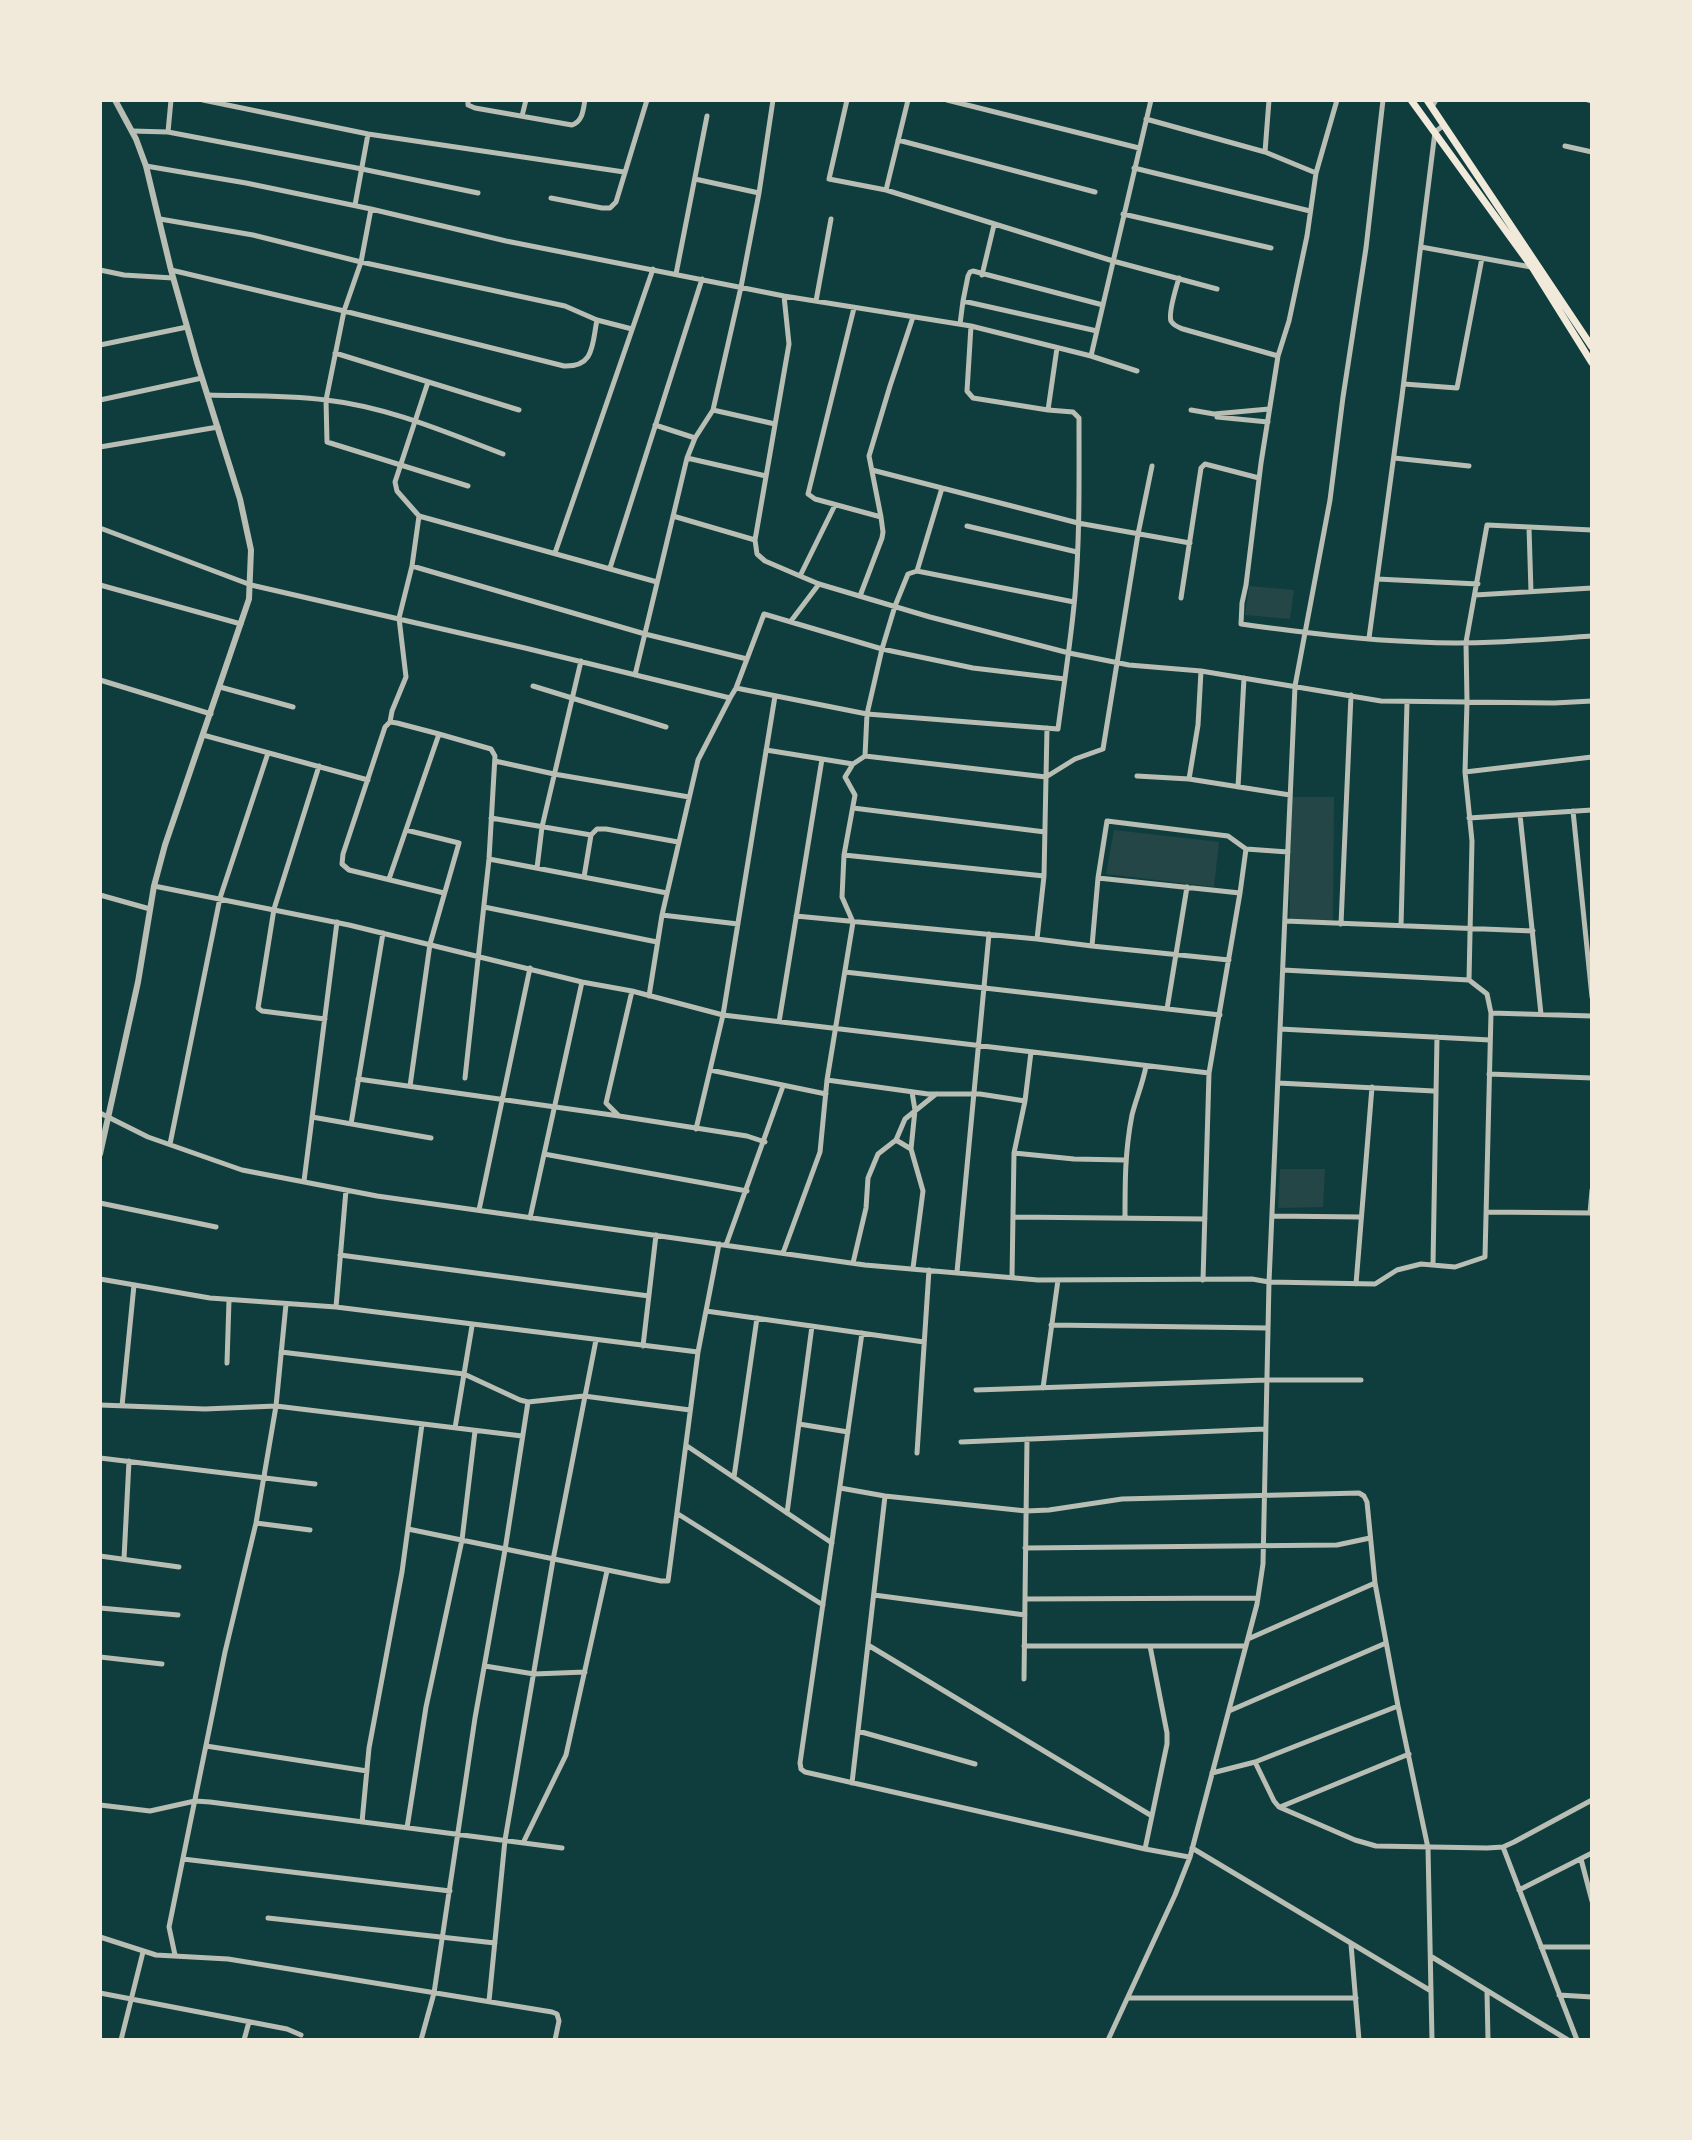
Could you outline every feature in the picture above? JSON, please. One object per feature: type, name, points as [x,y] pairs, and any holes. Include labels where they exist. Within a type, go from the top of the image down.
[{"type":"main road","points":[[1411,100],[1532,267],[1592,363]]},
{"type":"main road","points":[[1431,102],[1591,344]]},
{"type":"street","points":[[100,1154],[138,982],[154,886],[165,845],[241,624],[251,585],[251,550],[240,499],[172,274],[146,166],[115,100]]},
{"type":"street","points":[[168,132],[171,100]]},
{"type":"street","points":[[203,100],[368,134],[624,172]]},
{"type":"street","points":[[468,100],[468,105],[475,108],[572,125],[581,118],[585,100]]},
{"type":"street","points":[[522,116],[526,100]]},
{"type":"street","points":[[551,198],[602,208],[610,208],[616,202],[647,100]]},
{"type":"street","points":[[635,675],[687,458],[695,438],[713,410],[741,287],[773,100]]},
{"type":"street","points":[[847,100],[829,179],[886,190],[1113,261],[1217,289]]},
{"type":"street","points":[[886,190],[908,100]]},
{"type":"street","points":[[947,100],[1139,148]]},
{"type":"street","points":[[1091,356],[1151,100]]},
{"type":"street","points":[[1265,152],[1269,100]]},
{"type":"street","points":[[1337,100],[1316,173],[1307,236],[1289,321],[1278,356],[1241,624],[1420,642],[1592,636]]},
{"type":"street","points":[[1108,2040],[1190,1857],[1258,1598],[1263,1546],[1269,1282],[1295,686],[1330,500],[1366,248],[1383,100]]},
{"type":"street","points":[[676,274],[707,116]]},
{"type":"street","points":[[1146,119],[1265,152],[1316,173]]},
{"type":"street","points":[[1369,638],[1435,132],[1444,125]]},
{"type":"street","points":[[132,131],[168,132],[478,193]]},
{"type":"street","points":[[355,205],[368,134]]},
{"type":"street","points":[[898,140],[1095,192]]},
{"type":"street","points":[[1565,146],[1592,152]]},
{"type":"street","points":[[146,166],[355,205],[506,241],[784,296],[971,326],[1091,356],[1137,371]]},
{"type":"street","points":[[1134,168],[1310,211]]},
{"type":"street","points":[[695,179],[759,193]]},
{"type":"street","points":[[371,209],[361,262],[344,311],[326,400],[327,442],[468,486]]},
{"type":"street","points":[[1123,214],[1271,248]]},
{"type":"street","points":[[160,219],[253,235],[565,306],[597,320],[632,329]]},
{"type":"street","points":[[816,301],[831,219]]},
{"type":"street","points":[[982,275],[994,225]]},
{"type":"street","points":[[1421,247],[1532,267]]},
{"type":"street","points":[[1404,384],[1457,388],[1482,258]]},
{"type":"street","points":[[555,553],[653,269]]},
{"type":"street","points":[[100,270],[124,275],[172,274],[344,311],[564,366],[582,364],[589,359],[597,320]]},
{"type":"street","points":[[960,324],[970,272],[1103,305]]},
{"type":"street","points":[[1179,278],[1171,312],[1174,325],[1278,356]]},
{"type":"street","points":[[610,568],[702,279]]},
{"type":"street","points":[[784,296],[789,344],[755,540],[757,554],[765,561],[819,584],[860,596],[1069,653],[1116,662],[1201,671],[1381,701],[1592,701]]},
{"type":"street","points":[[963,301],[1097,331]]},
{"type":"street","points":[[854,308],[808,494],[815,499],[881,517]]},
{"type":"street","points":[[860,596],[883,532],[869,456],[913,317]]},
{"type":"street","points":[[736,688],[867,714],[1058,729],[1074,602],[1079,418],[1073,412],[973,398],[967,391],[971,326]]},
{"type":"street","points":[[100,345],[187,327]]},
{"type":"street","points":[[1048,410],[1057,348]]},
{"type":"street","points":[[335,353],[519,410]]},
{"type":"street","points":[[100,400],[202,378]]},
{"type":"street","points":[[428,382],[395,486],[419,516],[657,582]]},
{"type":"street","points":[[208,395],[326,400],[387,412],[503,454]]},
{"type":"street","points":[[1191,410],[1214,414],[1269,409]]},
{"type":"street","points":[[713,410],[775,424]]},
{"type":"street","points":[[1217,417],[1268,422]]},
{"type":"street","points":[[655,425],[695,438]]},
{"type":"street","points":[[100,447],[218,427]]},
{"type":"street","points":[[687,458],[766,476]]},
{"type":"street","points":[[1394,458],[1469,466]]},
{"type":"street","points":[[1181,598],[1201,468],[1205,464],[1259,478]]},
{"type":"street","points":[[783,1253],[820,1152],[827,1080],[853,922],[842,897],[844,855],[855,795],[845,777],[853,764],[865,756],[1046,777],[1075,759],[1103,749],[1152,466]]},
{"type":"street","points":[[872,470],[1078,523],[1190,543]]},
{"type":"street","points":[[917,571],[942,488]]},
{"type":"street","points":[[800,576],[835,505]]},
{"type":"street","points":[[419,516],[412,566],[399,618],[406,677],[390,722],[385,727],[342,864],[349,870],[444,893]]},
{"type":"street","points":[[673,516],[755,540]]},
{"type":"street","points":[[1469,980],[1472,841],[1465,772],[1466,642],[1487,525],[1592,530]]},
{"type":"street","points":[[967,526],[1077,552]]},
{"type":"street","points":[[1529,527],[1531,592]]},
{"type":"street","points":[[100,528],[251,585],[730,698]]},
{"type":"street","points":[[412,566],[645,634],[747,659]]},
{"type":"street","points":[[865,756],[867,714],[882,649],[908,574],[917,571],[1074,602]]},
{"type":"street","points":[[1377,579],[1478,584]]},
{"type":"street","points":[[790,622],[819,584]]},
{"type":"street","points":[[100,585],[241,624]]},
{"type":"street","points":[[1475,595],[1592,588]]},
{"type":"street","points":[[649,996],[662,915],[702,751],[736,688],[764,614],[882,649],[973,668],[1065,679]]},
{"type":"street","points":[[537,868],[542,827],[581,661]]},
{"type":"street","points":[[1189,779],[1198,725],[1201,671]]},
{"type":"street","points":[[1238,787],[1244,678]]},
{"type":"street","points":[[100,680],[211,714]]},
{"type":"street","points":[[533,686],[666,727]]},
{"type":"street","points":[[220,687],[293,707]]},
{"type":"street","points":[[1341,924],[1351,695]]},
{"type":"street","points":[[696,1129],[723,1015],[775,696]]},
{"type":"street","points":[[1401,926],[1407,702]]},
{"type":"street","points":[[390,722],[495,752],[489,859],[465,1078]]},
{"type":"street","points":[[1037,939],[1044,876],[1047,728]]},
{"type":"street","points":[[389,879],[439,734]]},
{"type":"street","points":[[203,735],[368,780]]},
{"type":"street","points":[[766,750],[853,764]]},
{"type":"street","points":[[170,1144],[220,898],[268,753]]},
{"type":"street","points":[[1465,772],[1592,757]]},
{"type":"street","points":[[779,1022],[822,759]]},
{"type":"street","points":[[495,761],[689,797]]},
{"type":"street","points":[[319,766],[274,909],[258,1008],[325,1019]]},
{"type":"street","points":[[1137,776],[1189,779],[1290,795]]},
{"type":"street","points":[[853,808],[1045,832]]},
{"type":"street","points":[[1469,818],[1592,810]]},
{"type":"street","points":[[1573,811],[1592,997]]},
{"type":"street","points":[[1520,815],[1541,1014]]},
{"type":"street","points":[[491,818],[591,835]]},
{"type":"street","points":[[1092,946],[1107,821],[1228,836],[1246,849],[1288,852]]},
{"type":"street","points":[[584,877],[591,835],[597,829],[678,842]]},
{"type":"street","points":[[406,830],[459,843],[430,944],[410,1086]]},
{"type":"street","points":[[1203,1280],[1209,1073],[1246,849]]},
{"type":"street","points":[[844,855],[1044,876]]},
{"type":"street","points":[[489,859],[667,893]]},
{"type":"street","points":[[1098,878],[1240,893]]},
{"type":"street","points":[[154,886],[337,922],[723,1015],[1209,1073]]},
{"type":"street","points":[[1167,1009],[1187,887]]},
{"type":"street","points":[[100,895],[150,909]]},
{"type":"street","points":[[484,907],[657,942]]},
{"type":"street","points":[[662,915],[738,924]]},
{"type":"street","points":[[796,916],[1229,960]]},
{"type":"street","points":[[1285,921],[1533,931]]},
{"type":"street","points":[[304,1181],[337,922]]},
{"type":"street","points":[[351,1124],[383,933]]},
{"type":"street","points":[[957,1272],[989,934]]},
{"type":"street","points":[[479,1210],[530,968]]},
{"type":"street","points":[[100,1113],[148,1137],[242,1170],[346,1190],[853,1263],[1058,1280],[1252,1279],[1375,1284],[1397,1270],[1421,1264],[1455,1267],[1485,1257],[1491,1013],[1487,994],[1469,980],[1283,970]]},
{"type":"street","points":[[845,972],[1220,1015]]},
{"type":"street","points":[[530,1218],[582,982]]},
{"type":"street","points":[[619,1116],[606,1103],[632,991]]},
{"type":"street","points":[[1491,1013],[1592,1016]]},
{"type":"street","points":[[1280,1029],[1490,1040]]},
{"type":"street","points":[[1433,1265],[1437,1037]]},
{"type":"street","points":[[1012,1277],[1014,1153],[1031,1052]]},
{"type":"street","points":[[1125,1218],[1125,1160],[1133,1111],[1146,1066]]},
{"type":"street","points":[[710,1070],[826,1094]]},
{"type":"street","points":[[1489,1074],[1592,1078]]},
{"type":"street","points":[[358,1079],[619,1116],[747,1136],[765,1142]]},
{"type":"street","points":[[827,1080],[912,1092],[974,1094],[1025,1101]]},
{"type":"street","points":[[1278,1083],[1434,1091]]},
{"type":"street","points":[[726,1245],[783,1086]]},
{"type":"street","points":[[1356,1284],[1372,1087]]},
{"type":"street","points":[[912,1092],[915,1110],[911,1149],[923,1191],[913,1268]]},
{"type":"street","points":[[853,1263],[866,1208],[868,1178],[878,1154],[896,1140],[905,1119],[936,1094]]},
{"type":"street","points":[[312,1117],[431,1138]]},
{"type":"street","points":[[896,1140],[911,1149]]},
{"type":"street","points":[[1014,1153],[1125,1160]]},
{"type":"street","points":[[544,1154],[747,1191]]},
{"type":"street","points":[[336,1307],[346,1190]]},
{"type":"street","points":[[1486,1212],[1591,1213],[1592,1190]]},
{"type":"street","points":[[100,1203],[216,1227]]},
{"type":"street","points":[[1272,1216],[1361,1217]]},
{"type":"street","points":[[1013,1217],[1205,1219]]},
{"type":"street","points":[[643,1346],[656,1235]]},
{"type":"street","points":[[408,1529],[668,1581],[698,1352],[719,1244]]},
{"type":"street","points":[[340,1255],[649,1296]]},
{"type":"street","points":[[917,1453],[929,1270]]},
{"type":"street","points":[[100,1279],[210,1298],[336,1307],[698,1352]]},
{"type":"street","points":[[1043,1388],[1058,1280]]},
{"type":"street","points":[[122,1406],[134,1285]]},
{"type":"street","points":[[227,1363],[229,1300]]},
{"type":"street","points":[[175,1955],[169,1927],[225,1652],[256,1523],[276,1406],[286,1304]]},
{"type":"street","points":[[706,1311],[924,1342]]},
{"type":"street","points":[[734,1477],[757,1318]]},
{"type":"street","points":[[1051,1325],[1268,1328]]},
{"type":"street","points":[[455,1428],[472,1326]]},
{"type":"street","points":[[787,1513],[812,1326]]},
{"type":"street","points":[[862,1333],[801,1769],[852,1783],[1190,1857]]},
{"type":"street","points":[[489,2001],[505,1840],[553,1560],[596,1340]]},
{"type":"street","points":[[281,1352],[464,1374],[528,1402],[584,1396],[690,1410]]},
{"type":"street","points":[[976,1390],[1266,1380],[1361,1380]]},
{"type":"street","points":[[421,2040],[434,1993],[528,1402]]},
{"type":"street","points":[[100,1405],[205,1409],[276,1406],[522,1436]]},
{"type":"street","points":[[362,1822],[367,1771],[408,1529],[422,1424]]},
{"type":"street","points":[[799,1424],[848,1432]]},
{"type":"street","points":[[961,1442],[1265,1429]]},
{"type":"street","points":[[407,1828],[426,1707],[462,1540],[475,1430]]},
{"type":"street","points":[[1024,1679],[1027,1439]]},
{"type":"street","points":[[686,1445],[832,1543]]},
{"type":"street","points":[[100,1458],[315,1484]]},
{"type":"street","points":[[124,1559],[129,1461]]},
{"type":"street","points":[[840,1488],[885,1496],[1026,1511],[1108,1500],[1359,1493],[1364,1496],[1375,1583],[1428,1848],[1432,2040]]},
{"type":"street","points":[[852,1783],[885,1496]]},
{"type":"street","points":[[677,1514],[823,1605]]},
{"type":"street","points":[[256,1523],[310,1530]]},
{"type":"street","points":[[1025,1548],[1337,1545],[1370,1538]]},
{"type":"street","points":[[100,1556],[179,1567]]},
{"type":"street","points":[[523,1843],[566,1755],[607,1571]]},
{"type":"street","points":[[1024,1646],[1247,1642],[1375,1583]]},
{"type":"street","points":[[874,1595],[1025,1615]]},
{"type":"street","points":[[1025,1599],[1258,1598]]},
{"type":"street","points":[[100,1608],[178,1615]]},
{"type":"street","points":[[1229,1711],[1386,1643]]},
{"type":"street","points":[[868,1645],[1152,1816]]},
{"type":"street","points":[[1145,1849],[1167,1744],[1150,1646]]},
{"type":"street","points":[[100,1657],[162,1664]]},
{"type":"street","points":[[485,1666],[534,1674],[585,1672]]},
{"type":"street","points":[[1212,1773],[1255,1762],[1398,1706]]},
{"type":"street","points":[[858,1731],[975,1764]]},
{"type":"street","points":[[206,1746],[367,1771]]},
{"type":"street","points":[[1279,1807],[1409,1754]]},
{"type":"street","points":[[1255,1762],[1279,1807],[1376,1846],[1503,1847],[1592,1800]]},
{"type":"street","points":[[100,1805],[150,1811],[195,1801],[562,1848]]},
{"type":"street","points":[[1503,1847],[1577,2040]]},
{"type":"street","points":[[1192,1848],[1431,1992]]},
{"type":"street","points":[[1519,1890],[1592,1853]]},
{"type":"street","points":[[183,1859],[450,1891]]},
{"type":"street","points":[[1581,1859],[1592,1901]]},
{"type":"street","points":[[268,1918],[495,1943]]},
{"type":"street","points":[[100,1937],[143,1952],[228,1959],[557,2014],[559,2021],[555,2040]]},
{"type":"street","points":[[1351,1943],[1359,2040]]},
{"type":"street","points":[[1541,1947],[1592,1947]]},
{"type":"street","points":[[121,2040],[143,1952]]},
{"type":"street","points":[[1431,1956],[1568,2040]]},
{"type":"street","points":[[1487,1991],[1488,2040]]},
{"type":"street","points":[[100,1993],[287,2029],[301,2035]]},
{"type":"street","points":[[1559,1995],[1592,1997]]},
{"type":"street","points":[[1128,1998],[1356,1998]]},
{"type":"street","points":[[244,2040],[249,2022]]},
{"type":"shaded area","points":[[1249,586],[1294,590],[1290,619],[1245,615]]},
{"type":"shaded area","points":[[1290,797],[1334,797],[1333,920],[1290,920]]},
{"type":"shaded area","points":[[1114,830],[1219,842],[1214,887],[1106,874]]},
{"type":"shaded area","points":[[1280,1169],[1325,1169],[1323,1207],[1278,1208]]}]
